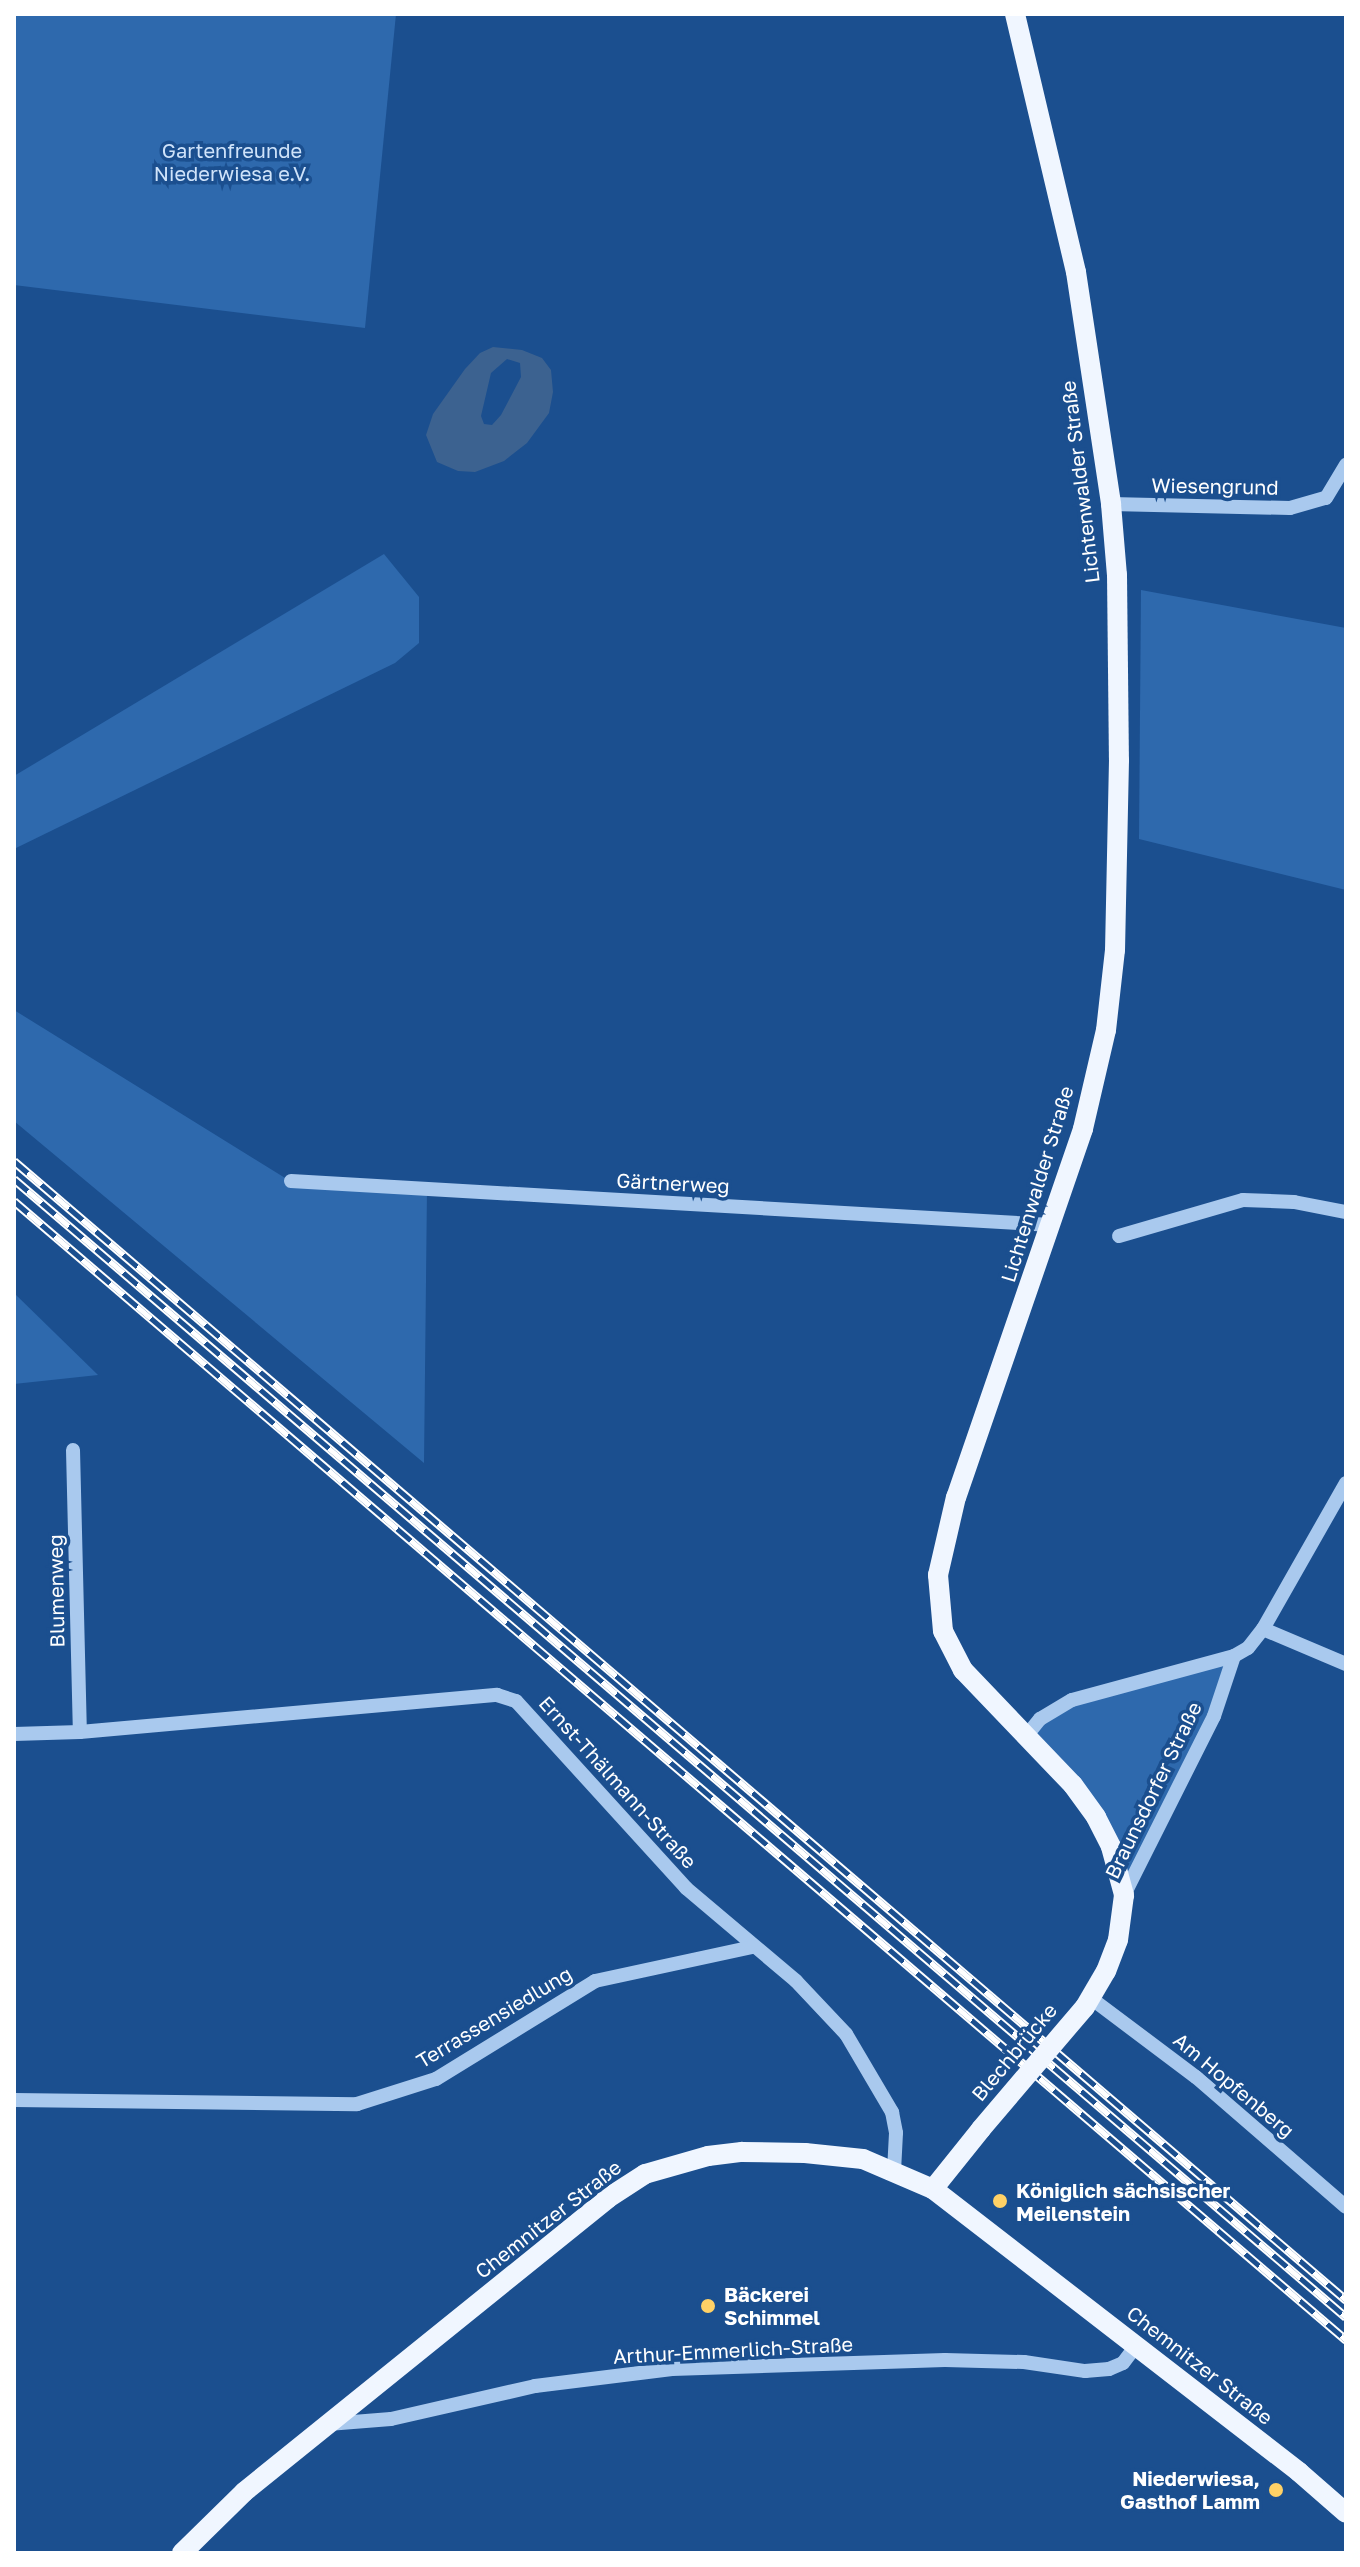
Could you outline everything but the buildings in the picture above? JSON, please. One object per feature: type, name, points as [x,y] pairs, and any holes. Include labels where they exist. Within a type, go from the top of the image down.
[{"type":"main road","name":"Lichtenwalder Straße","points":[[1015,14],[1076,272],[1111,504],[1117,575],[1119,760],[1115,950],[1106,1030],[1083,1129],[956,1497],[938,1575],[943,1631],[952,1651],[984,1695],[1027,1735],[1073,1785],[1096,1817],[1111,1847],[1124,1895],[1118,1940],[1088,2003]]},
{"type":"main road","name":"Blechbrücke","points":[[933,2189],[1088,2003]]},
{"type":"main road","name":"Chemnitzer Straße","points":[[182,2553],[244,2492],[569,2227],[645,2174],[708,2156],[742,2152],[834,2155],[894,2170],[933,2189],[1299,2472],[1346,2513]]},
{"type":"street","name":"Wiesengrund","points":[[1111,504],[1290,508],[1326,498],[1346,465]]},
{"type":"street","name":"Gärtnerweg","points":[[291,1181],[1052,1225]]},
{"type":"street","points":[[1119,1236],[1243,1200],[1294,1202],[1346,1212]]},
{"type":"street","name":"Blumenweg","points":[[73,1450],[80,1732]]},
{"type":"street","name":"Braunsdorfer Straße","points":[[1027,1735],[1040,1719],[1072,1700],[1234,1656],[1248,1648],[1263,1629],[1346,1483]]},
{"type":"street","points":[[1263,1629],[1346,1664]]},
{"type":"street","name":"Braunsdorfer Straße","points":[[1124,1895],[1214,1716],[1234,1656]]},
{"type":"street","name":"Ernst-Thälmann-Straße","points":[[14,1734],[80,1732],[497,1695],[516,1701],[686,1888],[752,1947],[796,1981],[846,2034],[871,2071],[892,2112],[896,2133],[894,2170]]},
{"type":"street","name":"Terrassensiedlung","points":[[14,2100],[357,2104],[436,2079],[595,1981],[752,1947]]},
{"type":"street","name":"Am Hopfenberg","points":[[1088,2003],[1196,2077],[1346,2207]]},
{"type":"street","name":"Arthur-Emmerlich-Straße","points":[[328,2424],[391,2419],[535,2386],[672,2369],[945,2360],[1024,2362],[1085,2371],[1109,2369],[1123,2363],[1136,2346]]},
{"type":"green space","name":"Gartenfreunde Niederwiesa e.V.","points":[[14,14],[396,14],[365,328],[14,285]]},
{"type":"green space","points":[[384,554],[419,597],[419,643],[395,663],[14,849],[14,776]]},
{"type":"green space","points":[[1141,590],[1346,628],[1346,890],[1139,839]]},
{"type":"green space","points":[[14,1010],[290,1181],[427,1189],[424,1463],[14,1121]]},
{"type":"green space","points":[[14,1293],[98,1375],[14,1384]]},
{"type":"green space","points":[[1234,1656],[1124,1895],[1111,1847],[1027,1735],[1057,1708]]},
{"type":"shaded area","points":[[493,347],[522,350],[542,358],[551,370],[553,392],[549,413],[527,443],[504,461],[475,472],[458,471],[437,462],[426,435],[433,414],[480,353]],"holes":[[[507,359],[520,363],[521,377],[501,415],[492,425],[484,424],[481,416],[491,373]]]},
{"type":"railway","points":[[14,1161],[1346,2300]]},
{"type":"railway","points":[[14,1179],[1346,2317]]},
{"type":"railway","points":[[14,1201],[1346,2340]]},
{"type":"place","name":"Königlich sächsischer Meilenstein","points":[[1000,2201]]},
{"type":"place","name":"Bäckerei Schimmel","points":[[708,2306]]},
{"type":"place","name":"Niederwiesa, Gasthof Lamm","points":[[1276,2490]]}]
